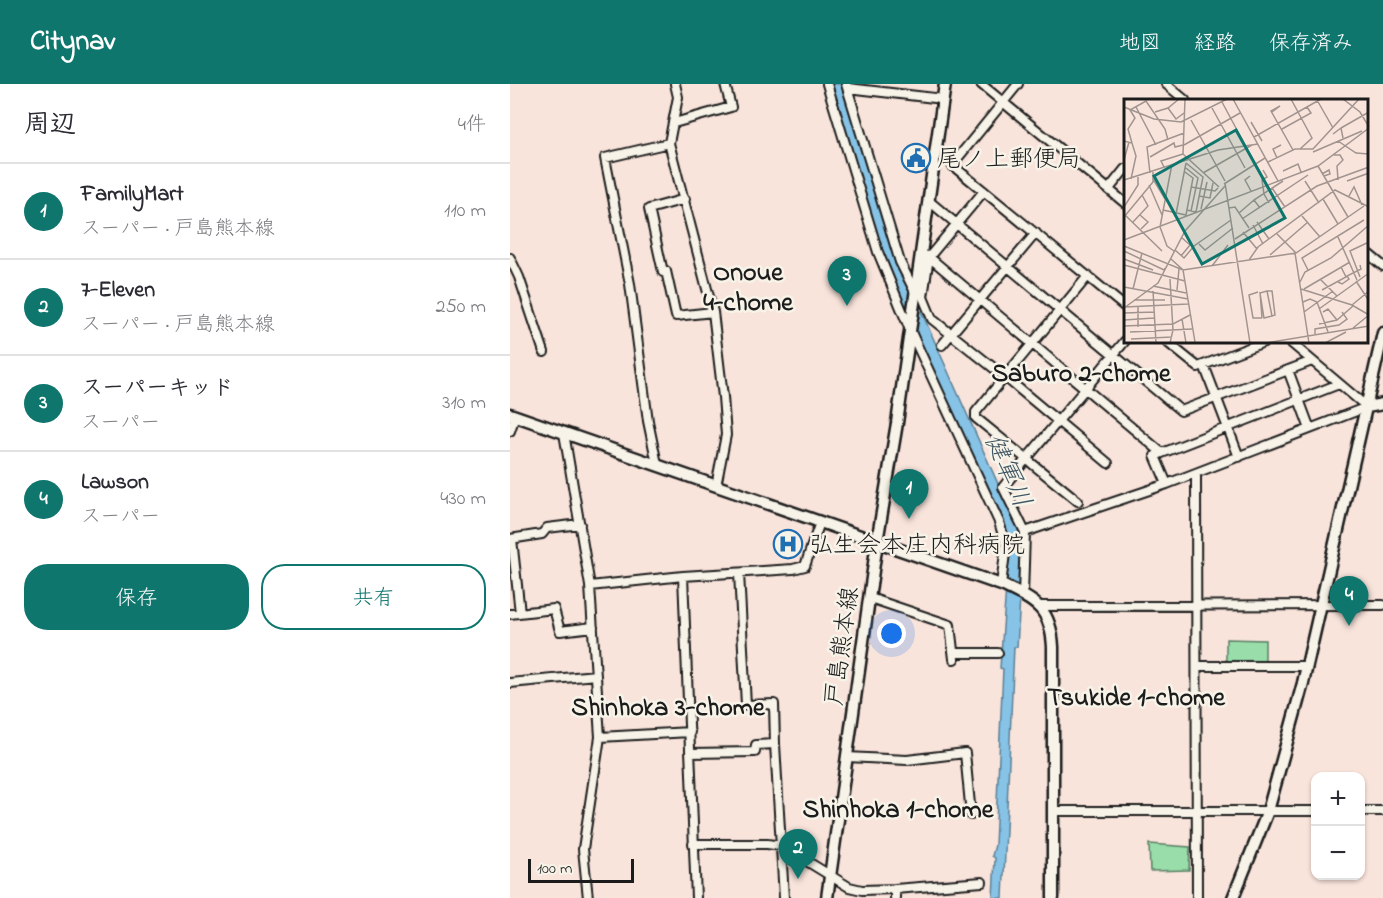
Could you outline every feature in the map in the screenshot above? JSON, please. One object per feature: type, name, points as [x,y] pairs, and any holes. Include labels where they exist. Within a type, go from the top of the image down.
[{"type":"street","points":[[675,84],[678,97],[669,142],[713,312],[726,435],[716,486]]},
{"type":"street","points":[[674,123],[731,107],[725,84]]},
{"type":"street","points":[[827,84],[878,252],[910,330],[999,522],[1006,545],[1003,585]]},
{"type":"street","points":[[945,84],[929,201],[925,255],[923,297],[932,319],[1108,463]]},
{"type":"street","points":[[981,84],[1124,202]]},
{"type":"street","points":[[1018,84],[952,165],[1124,306]]},
{"type":"street","points":[[1166,84],[1182,99]]},
{"type":"street","points":[[915,292],[900,262],[847,86],[943,99]]},
{"type":"street","points":[[657,464],[648,421],[630,284],[605,158],[669,142]]},
{"type":"street","points":[[1109,189],[1124,170]]},
{"type":"street","points":[[915,292],[925,255],[957,224],[984,190]]},
{"type":"street","points":[[685,199],[649,209],[676,316],[713,312]]},
{"type":"street","points":[[929,201],[1181,411],[1312,361]]},
{"type":"street","points":[[942,345],[1036,233]]},
{"type":"street","points":[[1368,254],[1383,266]]},
{"type":"street","points":[[925,255],[1162,453]]},
{"type":"street","points":[[510,258],[519,277],[544,352]]},
{"type":"street","points":[[1078,501],[976,418],[976,412],[1088,276]]},
{"type":"street","name":"戸島熊本線","points":[[827,898],[915,292]]},
{"type":"street","points":[[1233,898],[1268,811],[1307,666],[1383,333]]},
{"type":"street","points":[[1022,595],[1025,532],[1004,487],[1124,342]]},
{"type":"street","points":[[1169,344],[1198,368],[1259,344]]},
{"type":"street","points":[[1292,344],[1367,407]]},
{"type":"street","points":[[1204,365],[1239,457]]},
{"type":"street","points":[[1288,370],[1310,429]]},
{"type":"street","points":[[1167,484],[1155,456],[1339,384]]},
{"type":"street","points":[[1025,532],[1167,484],[1367,407],[1383,404]]},
{"type":"street","points":[[510,431],[513,415],[1003,585],[1037,606],[1046,614],[1052,628],[1053,898]]},
{"type":"street","points":[[564,433],[590,586],[600,736],[583,849],[588,898]]},
{"type":"street","points":[[1196,473],[1197,898]]},
{"type":"street","points":[[590,586],[683,576],[793,569],[805,566],[820,522]]},
{"type":"street","points":[[520,613],[511,539],[542,534],[547,528],[580,524]]},
{"type":"street","points":[[739,573],[746,705],[774,704],[784,898]]},
{"type":"street","points":[[683,576],[696,898]]},
{"type":"street","points":[[870,598],[950,625],[954,656],[998,653]]},
{"type":"street","points":[[1037,606],[1383,605]]},
{"type":"street","points":[[510,614],[554,609],[560,631],[593,627]]},
{"type":"street","points":[[1197,666],[1307,666]]},
{"type":"street","points":[[510,683],[596,675]]},
{"type":"street","points":[[600,736],[690,732]]},
{"type":"street","points":[[690,753],[755,752],[756,745],[775,744]]},
{"type":"street","points":[[847,757],[907,760],[965,753],[970,815]]},
{"type":"street","points":[[1052,811],[1311,811]]},
{"type":"street","points":[[1365,811],[1383,811]]},
{"type":"street","points":[[693,844],[782,846],[849,888],[862,890],[982,882]]},
{"type":"street","points":[[895,889],[895,898]]},
{"type":"green space","points":[[1226,639],[1265,640],[1265,664],[1226,663]]},
{"type":"green space","points":[[1149,844],[1190,847],[1189,870],[1150,871]]},
{"type":"water","points":[[829,84],[843,84],[903,274],[1019,531],[1021,581],[1017,647],[1014,647],[1003,898],[993,898],[995,858],[992,856],[995,845],[1003,669],[1000,668],[1009,547],[890,278]]},
{"type":"place","name":"尾ノ上郵便局","points":[[916,158]]},
{"type":"place","name":"スーパーキッド","points":[[847,306]]},
{"type":"place","name":"FamilyMart","points":[[909,519]]},
{"type":"place","name":"弘生会本庄内科病院","points":[[788,544]]},
{"type":"place","name":"Lawson","points":[[1349,626]]},
{"type":"place","name":"7-Eleven","points":[[798,879]]},
{"type":"district","name":"Onoue 4-chome","points":[[748,286]]},
{"type":"district","name":"Saburo 2-chome","points":[[1081,372]]},
{"type":"district","name":"Tsukide 1-chome","points":[[1136,696]]},
{"type":"district","name":"Shinhoka 3-chome","points":[[668,706]]},
{"type":"district","name":"Shinhoka 1-chome","points":[[898,808]]},
{"type":"water label","name":"健軍川","points":[[1009,470]]}]
